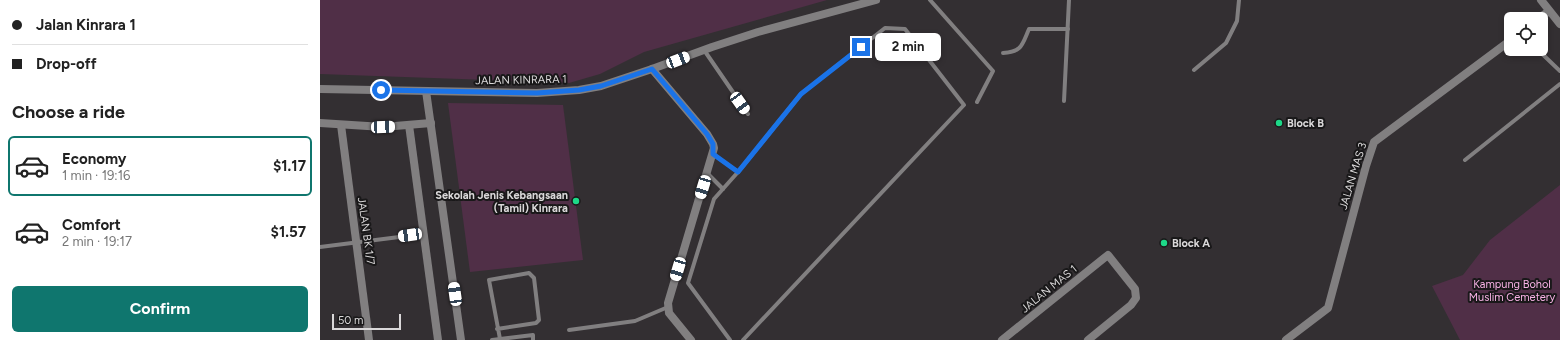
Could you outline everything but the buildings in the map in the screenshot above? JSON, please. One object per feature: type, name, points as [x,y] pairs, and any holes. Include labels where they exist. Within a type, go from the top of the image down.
[{"type":"street","name":"JALAN KINRARA 1","points":[[320,89],[537,93],[561,92],[601,86],[765,30],[876,0]]},
{"type":"street","points":[[1541,0],[1560,24]]},
{"type":"street","name":"JALAN MAS 3","points":[[1286,340],[1328,308],[1366,166],[1374,142],[1504,45]]},
{"type":"street","points":[[652,69],[707,134],[713,144],[713,154],[669,297],[669,313],[691,340]]},
{"type":"street","points":[[426,91],[461,340]]},
{"type":"street","points":[[320,123],[383,127],[431,123]]},
{"type":"street","name":"JALAN BK 1/7","points":[[341,125],[369,340]]},
{"type":"street","points":[[410,125],[438,340]]},
{"type":"street","name":"JALAN MAS 1","points":[[1008,338],[1108,255],[1135,289],[1136,298],[1131,305],[1088,340]]},
{"type":"lane","points":[[930,0],[993,71],[977,102]]},
{"type":"lane","points":[[1064,101],[1069,0]]},
{"type":"lane","points":[[1194,70],[1226,43],[1237,21],[1239,0]]},
{"type":"lane","points":[[730,340],[688,283],[714,199],[738,172],[801,94],[885,28],[905,29],[964,105],[743,340]]},
{"type":"lane","points":[[1002,53],[1014,52],[1022,47],[1029,29],[1068,30]]},
{"type":"lane","points":[[703,50],[748,114]]},
{"type":"lane","points":[[1544,56],[1560,71]]},
{"type":"lane","points":[[1465,160],[1560,84]]},
{"type":"lane","points":[[713,154],[738,172]]},
{"type":"lane","points":[[707,173],[723,189]]},
{"type":"lane","points":[[320,247],[424,234]]},
{"type":"lane","points":[[497,329],[536,323],[539,320],[534,278],[529,274],[489,280],[497,329],[500,339]]},
{"type":"lane","points":[[569,330],[635,321],[668,307]]},
{"type":"lane","points":[[492,340],[532,335],[533,340]]},
{"type":"green space","points":[[320,0],[827,0],[644,52],[600,74],[569,83],[320,74]]},
{"type":"green space","points":[[448,103],[563,105],[583,260],[470,272]]},
{"type":"green space","name":"Kampung Bohol Muslim Cemetery","points":[[1560,185],[1560,340],[1460,340],[1432,286],[1463,275],[1490,240]]},
{"type":"place","name":"Block B","points":[[1279,123]]},
{"type":"place","name":"Sekolah Jenis Kebangsaan (Tamil) Kinrara","points":[[576,201]]},
{"type":"place","name":"Block A","points":[[1164,243]]},
{"type":"route","points":[[381,90],[537,93],[561,92],[601,86],[652,69],[707,134],[713,144],[713,154],[738,172],[801,94],[861,47]]}]
